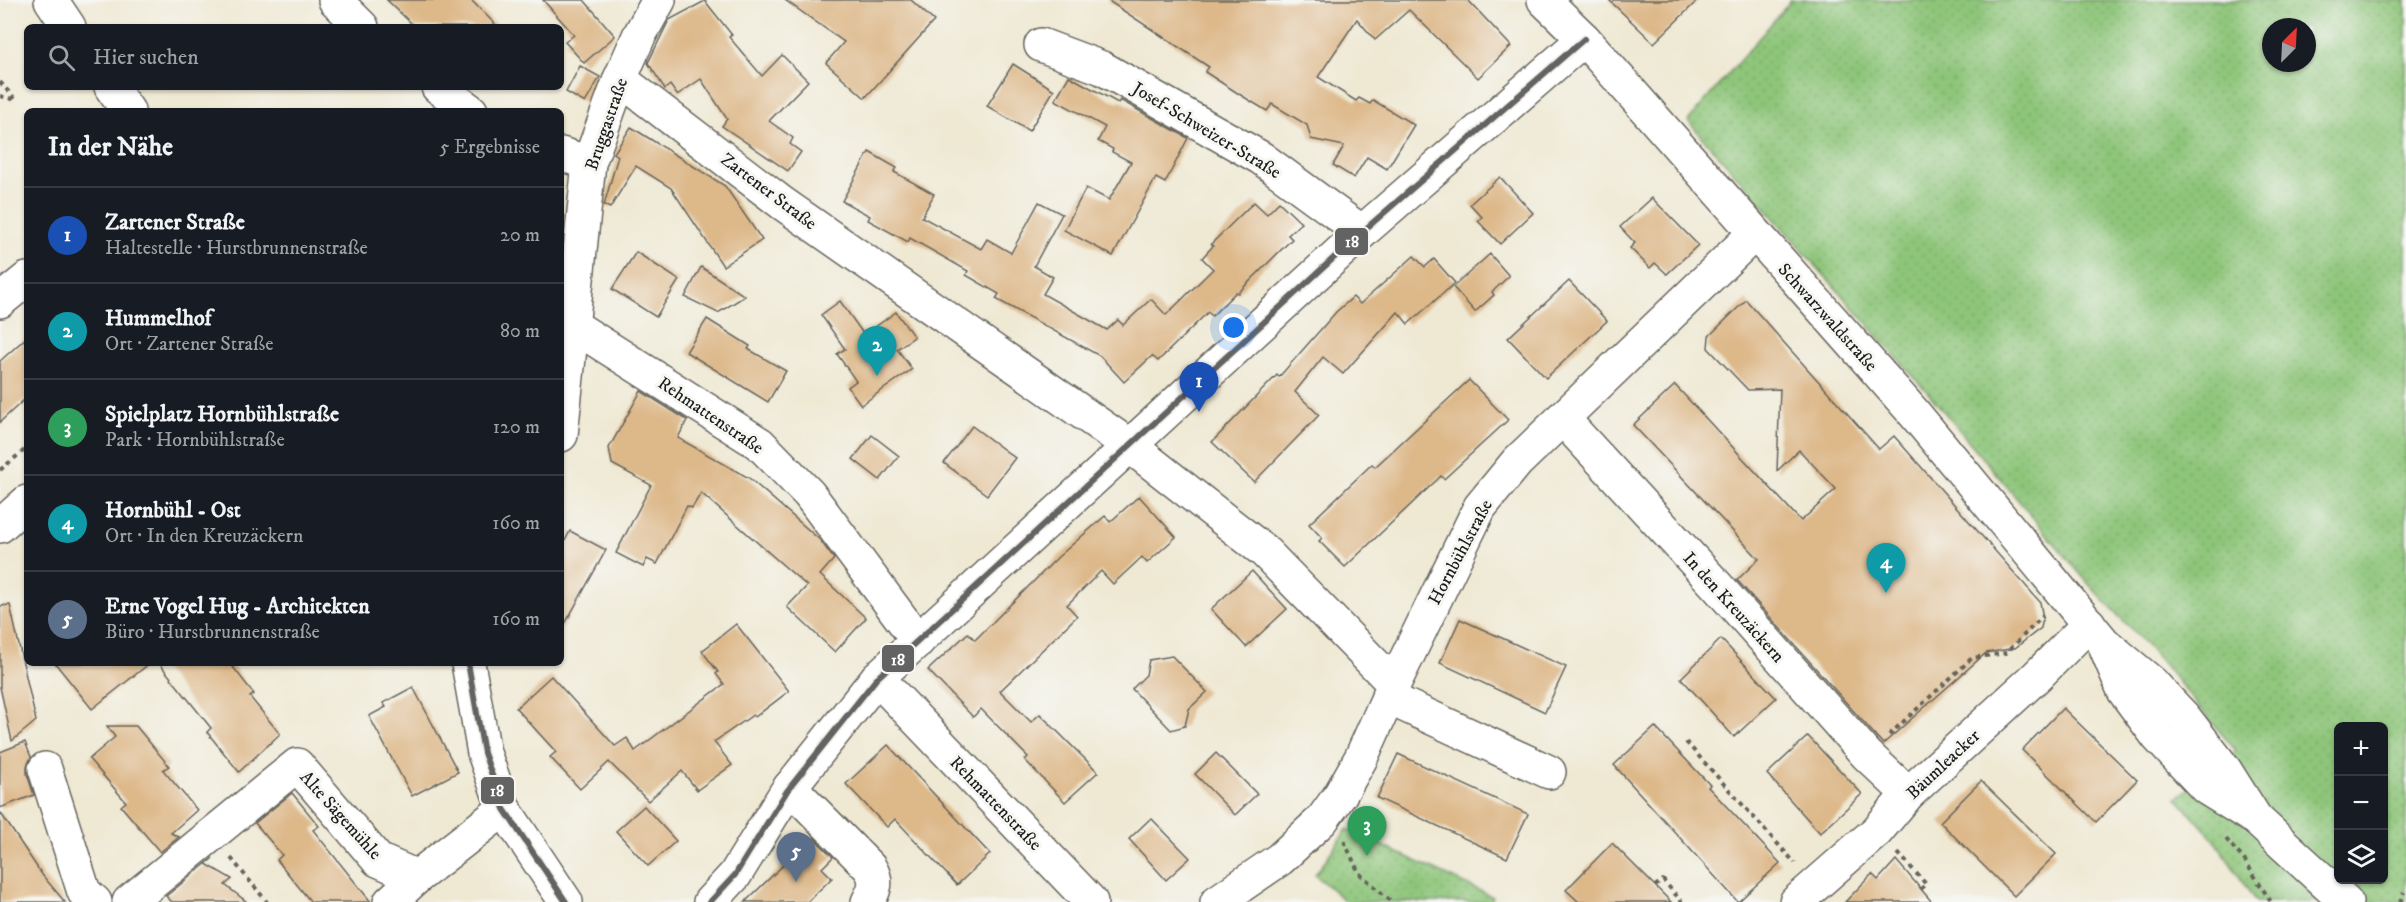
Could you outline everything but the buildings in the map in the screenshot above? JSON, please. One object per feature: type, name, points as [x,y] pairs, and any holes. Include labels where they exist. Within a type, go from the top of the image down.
[{"type":"street","points":[[51,0],[67,24]]},
{"type":"street","points":[[335,0],[359,24]]},
{"type":"street","name":"Bruggastraße","points":[[564,405],[572,325],[575,159],[620,79],[639,36],[659,0]]},
{"type":"street","name":"Schwarzwaldstraße","points":[[1544,0],[1584,39],[1914,413],[2096,633],[2124,691],[2158,737],[2206,788],[2256,819],[2346,902]]},
{"type":"street","points":[[710,902],[735,874],[790,787],[877,678],[1362,232],[1584,39]]},
{"type":"street","name":"Josef-Schweizer-Straße","points":[[1041,45],[1102,68],[1261,158],[1362,232]]},
{"type":"street","name":"Zartener Straße","points":[[620,79],[783,203],[1130,446],[1264,551],[1391,691],[1549,772]]},
{"type":"street","points":[[113,90],[126,108]]},
{"type":"street","points":[[442,90],[467,108]]},
{"type":"street","name":"Hornbühlstraße","points":[[1217,902],[1280,859],[1322,820],[1340,795],[1361,758],[1480,507],[1516,462],[1754,234]]},
{"type":"street","points":[[0,301],[24,281]]},
{"type":"street","name":"Rehmattenstraße","points":[[572,325],[760,444],[809,494],[918,641]]},
{"type":"street","name":"In den Kreuzäckern","points":[[1562,418],[1717,586],[1867,755],[1908,794]]},
{"type":"street","points":[[0,525],[24,505]]},
{"type":"street","name":"Bäumleacker","points":[[1805,894],[1877,831],[1908,794],[2036,677],[2096,633]]},
{"type":"street","points":[[469,666],[484,753],[504,809],[566,902]]},
{"type":"street","name":"Rehmattenstraße","points":[[877,678],[1091,902]]},
{"type":"street","name":"Alte Sägemühle","points":[[129,902],[297,765],[378,860],[417,877]]},
{"type":"street","points":[[45,770],[84,892],[95,902]]},
{"type":"street","points":[[790,787],[870,868],[876,879],[868,902]]},
{"type":"street","points":[[390,902],[417,877],[504,809]]},
{"type":"path","points":[[0,82],[16,100],[0,96]]},
{"type":"path","points":[[0,470],[24,450]]},
{"type":"path","points":[[1867,755],[1972,658],[2006,653],[2064,594]]},
{"type":"path","points":[[1686,742],[1805,894]]},
{"type":"path","points":[[1322,820],[1342,837],[1359,873],[1392,902]]},
{"type":"path","points":[[1877,831],[1926,884],[1921,889]]},
{"type":"path","points":[[212,834],[267,902]]},
{"type":"path","points":[[1655,886],[1663,880],[1682,902]]},
{"type":"path","points":[[2400,902],[2404,892]]},
{"type":"green space","points":[[1789,0],[2406,0],[2406,902],[2256,902],[2217,843],[2177,798],[2236,751],[2155,654],[2092,588],[1929,394],[1688,121]]},
{"type":"green space","points":[[1347,829],[1493,897],[1491,902],[1346,902],[1315,875]]},
{"type":"transit line","name":"18","points":[[710,902],[735,875],[787,791],[877,678],[1362,232],[1584,39]]},
{"type":"transit line","name":"18","points":[[469,666],[484,753],[504,809],[566,902]]},
{"type":"place","name":"Hummelhof","points":[[877,376]]},
{"type":"place","name":"Zartener Straße","points":[[1199,412]]},
{"type":"place","name":"Hornbühl - Ost","points":[[1886,593]]},
{"type":"place","name":"Spielplatz Hornbühlstraße","points":[[1367,856]]},
{"type":"place","name":"Erne Vogel Hug - Architekten","points":[[796,882]]}]
